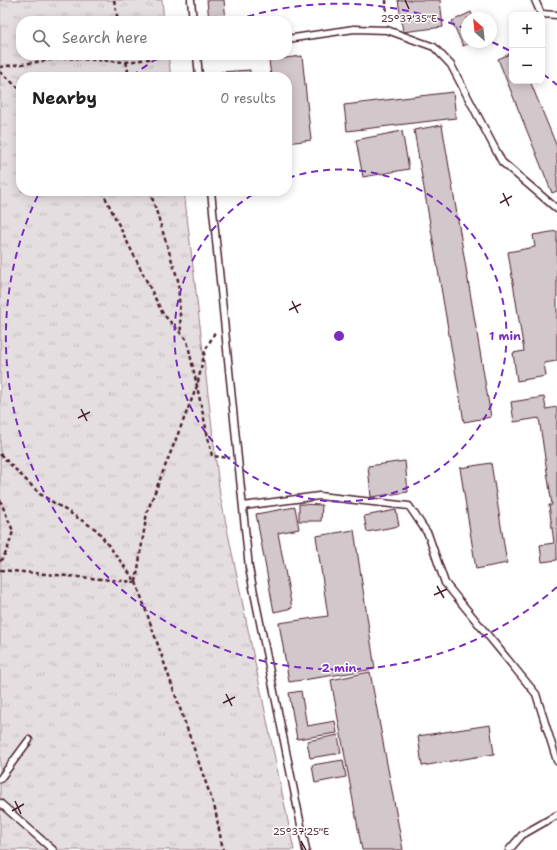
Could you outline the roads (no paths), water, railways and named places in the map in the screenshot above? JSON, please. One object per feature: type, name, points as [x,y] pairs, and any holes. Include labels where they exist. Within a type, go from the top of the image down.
[{"type":"lane","points":[[191,0],[193,16]]},
{"type":"lane","points":[[535,0],[541,14],[557,15]]},
{"type":"lane","points":[[292,38],[354,29],[387,30],[434,47],[451,65],[502,162],[557,209]]},
{"type":"lane","points":[[197,60],[199,72]]},
{"type":"lane","points":[[212,196],[249,568],[306,850]]},
{"type":"lane","points":[[243,506],[319,496],[409,506],[428,534],[445,583],[536,694],[557,761]]},
{"type":"lane","points":[[0,779],[29,740]]},
{"type":"lane","points":[[0,803],[52,850]]},
{"type":"lane","points":[[509,850],[522,835],[557,815]]}]
